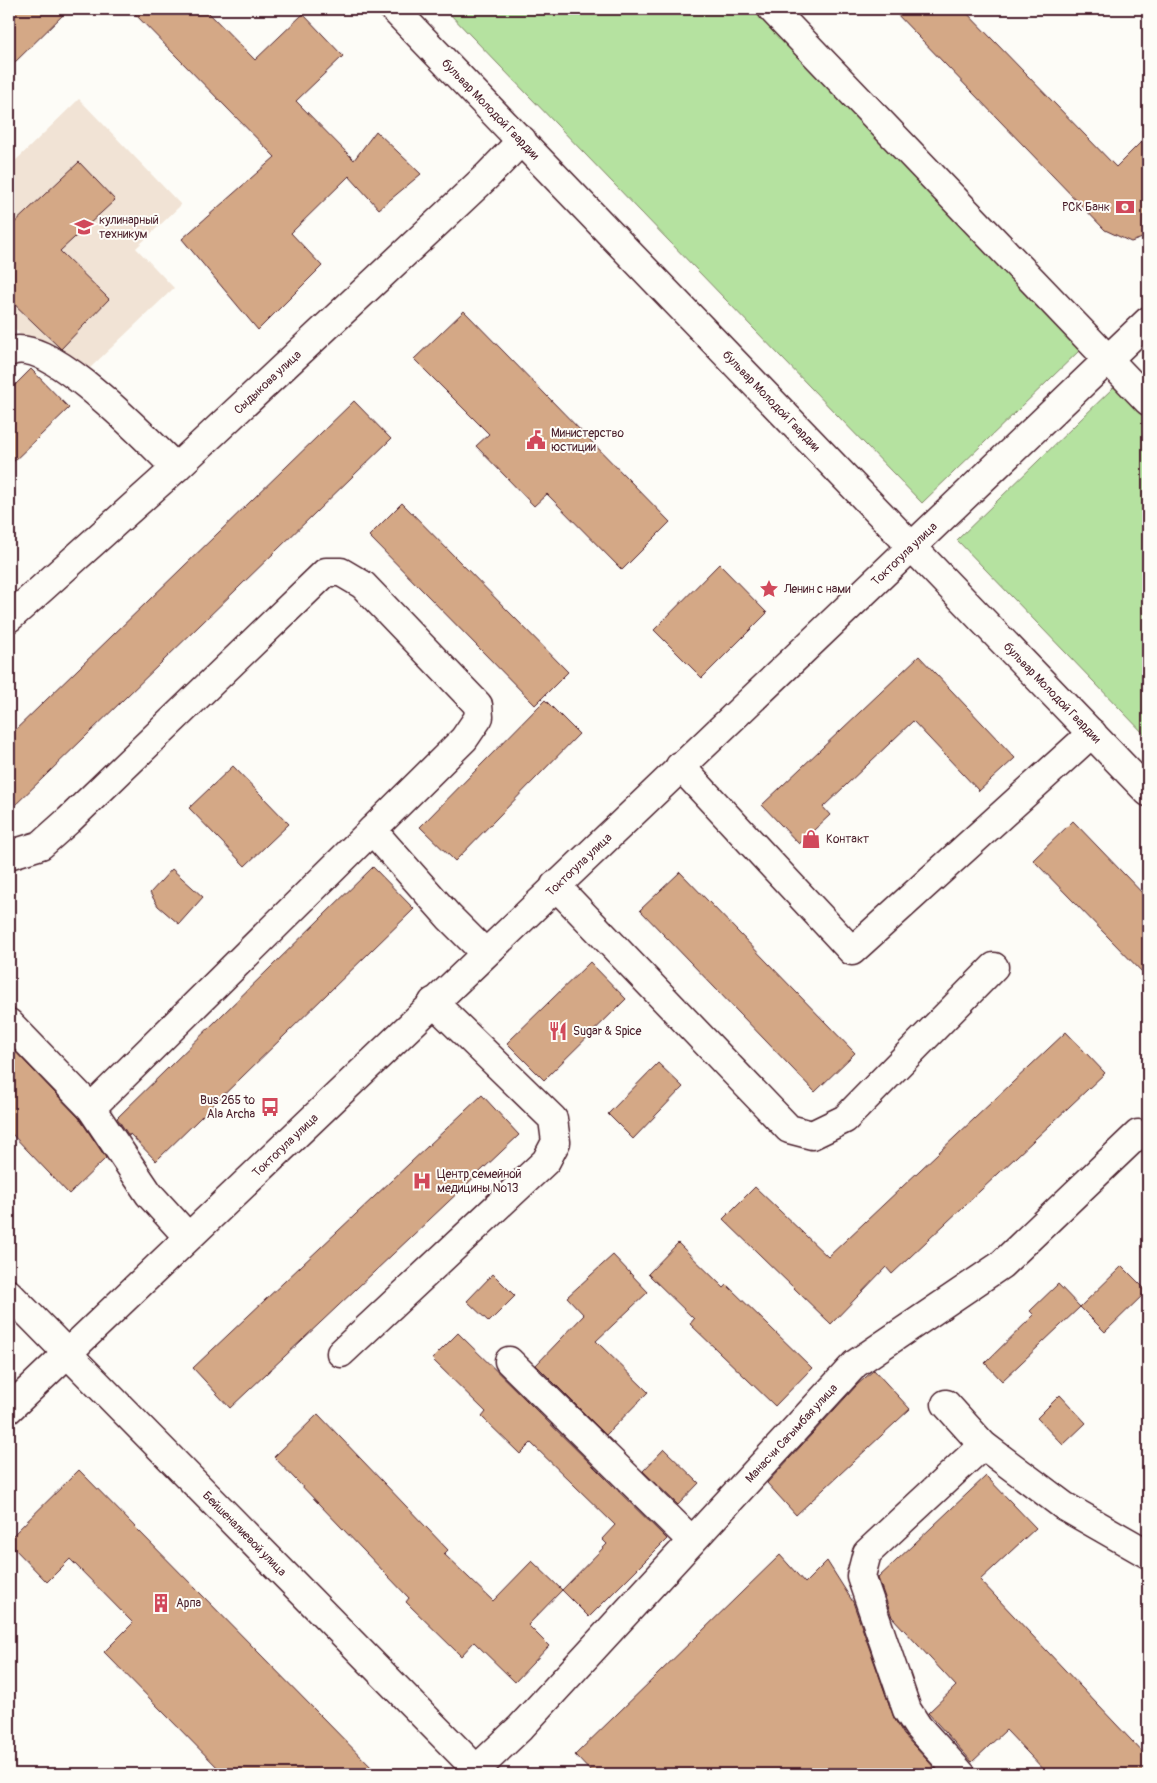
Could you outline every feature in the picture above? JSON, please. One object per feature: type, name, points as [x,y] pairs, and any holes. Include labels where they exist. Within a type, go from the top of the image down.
[{"type":"main road","name":"бульвар Молодой Гвардии","points":[[394,9],[1148,792]]},
{"type":"main road","points":[[772,9],[1148,401]]},
{"type":"main road","name":"Сыдыкова улица","points":[[9,618],[176,468],[487,176],[522,140]]},
{"type":"main road","name":"Токтогула улица","points":[[9,1409],[1148,321]]},
{"type":"main road","points":[[9,352],[28,349],[63,367],[87,384],[176,468]]},
{"type":"main road","points":[[9,855],[41,844],[69,820],[326,572],[341,572],[363,585],[478,704],[479,717],[464,739],[91,1108]]},
{"type":"main road","points":[[680,766],[852,950],[1092,732]]},
{"type":"main road","points":[[372,830],[449,917],[485,953]]},
{"type":"main road","points":[[556,885],[789,1128],[812,1135],[845,1119],[994,967]]},
{"type":"main road","points":[[341,1353],[546,1162],[556,1142],[553,1119],[433,1002]]},
{"type":"main road","points":[[9,1023],[91,1108],[148,1194],[188,1237]]},
{"type":"main road","name":"Манасчи Сагымбая улица","points":[[479,1772],[854,1364],[1001,1264],[1138,1134]]},
{"type":"main road","name":"Бейшеналиевой улица","points":[[9,1294],[479,1772]]},
{"type":"main road","points":[[509,1361],[692,1541]]},
{"type":"main road","points":[[946,1404],[983,1445],[1064,1506],[1148,1554]]},
{"type":"main road","points":[[961,1774],[918,1727],[907,1710],[861,1576],[866,1553],[983,1445]]},
{"type":"shaded area","name":"кулинарный техникум","points":[[79,99],[181,205],[136,248],[174,288],[70,387],[9,323],[9,167]]},
{"type":"green space","points":[[445,9],[755,9],[1082,348],[922,503]]},
{"type":"green space","points":[[1117,384],[1148,417],[1148,738],[957,540]]},
{"type":"building","points":[[9,9],[69,9],[9,68]]},
{"type":"building","points":[[130,9],[205,9],[255,60],[303,14],[343,56],[296,101],[354,160],[376,131],[421,174],[379,209],[349,176],[291,233],[322,266],[258,330],[182,239],[275,157]]},
{"type":"building","points":[[892,9],[963,9],[1116,167],[1148,135],[1148,236],[1131,242],[1105,230]]},
{"type":"building","points":[[79,162],[115,200],[60,251],[109,299],[61,349],[9,299],[9,228]]},
{"type":"building","name":"Министерство юстиции","points":[[464,311],[670,522],[622,570],[547,494],[534,506],[476,446],[489,434],[414,359]]},
{"type":"building","points":[[31,369],[69,408],[9,466],[9,391]]},
{"type":"building","points":[[354,401],[391,439],[9,811],[9,736]]},
{"type":"building","points":[[402,503],[568,672],[535,705],[369,536]]},
{"type":"building","points":[[719,564],[767,613],[702,678],[654,630]]},
{"type":"building","points":[[919,656],[1015,758],[979,791],[913,721],[823,807],[830,815],[799,844],[762,805]]},
{"type":"building","points":[[545,700],[579,734],[455,861],[420,827]]},
{"type":"building","points":[[233,766],[289,824],[245,866],[189,808]]},
{"type":"building","points":[[1073,821],[1148,899],[1148,978],[1033,860]]},
{"type":"building","points":[[373,867],[414,909],[156,1161],[130,1134],[129,1136],[117,1118]]},
{"type":"building","points":[[172,869],[203,897],[179,924],[158,906],[150,893]]},
{"type":"building","points":[[680,872],[855,1053],[815,1092],[640,910]]},
{"type":"building","points":[[590,962],[626,999],[544,1080],[507,1043]]},
{"type":"building","points":[[1066,1032],[1105,1073],[892,1274],[886,1267],[831,1324],[723,1219],[755,1187],[828,1257]]},
{"type":"building","points":[[9,1045],[79,1118],[106,1158],[69,1194],[9,1131]]},
{"type":"building","points":[[658,1063],[683,1087],[633,1139],[608,1114]]},
{"type":"building","points":[[482,1095],[519,1135],[230,1408],[193,1368]]},
{"type":"building","points":[[678,1243],[724,1288],[727,1285],[812,1368],[775,1406],[690,1324],[694,1319],[648,1274]]},
{"type":"building","points":[[613,1255],[648,1292],[596,1341],[648,1392],[606,1435],[536,1365],[584,1315],[567,1297]]},
{"type":"building","points":[[1122,1266],[1147,1291],[1105,1332],[1080,1307]]},
{"type":"building","points":[[493,1274],[515,1296],[489,1322],[467,1301]]},
{"type":"building","points":[[1058,1284],[1080,1307],[1002,1381],[985,1363],[1034,1315],[1030,1311]]},
{"type":"building","points":[[458,1333],[667,1539],[589,1617],[562,1590],[607,1544],[602,1539],[615,1525],[531,1443],[520,1454],[482,1417],[486,1412],[432,1359]]},
{"type":"building","points":[[874,1370],[910,1409],[796,1515],[767,1483],[857,1385]]},
{"type":"building","points":[[1060,1395],[1086,1423],[1063,1445],[1037,1418]]},
{"type":"building","points":[[318,1414],[448,1550],[444,1554],[493,1601],[532,1561],[562,1590],[528,1625],[549,1646],[515,1682],[474,1642],[461,1656],[406,1602],[409,1598],[274,1457]]},
{"type":"building","points":[[664,1449],[699,1483],[678,1505],[643,1471]]},
{"type":"building","name":"Арпа","points":[[79,1470],[378,1774],[224,1774],[104,1652],[133,1623],[70,1559],[47,1582],[9,1543],[9,1539]]},
{"type":"building","points":[[986,1476],[1036,1528],[980,1580],[1148,1758],[1148,1774],[1048,1774],[1006,1730],[972,1762],[928,1713],[956,1686],[892,1617],[878,1578]]},
{"type":"building","points":[[780,1555],[805,1583],[827,1561],[853,1602],[894,1718],[904,1735],[940,1774],[593,1774],[575,1755]]},
{"type":"place","name":"РСК Банк","points":[[1125,207]]},
{"type":"place","name":"кулинарный техникум","points":[[84,227]]},
{"type":"place","name":"Министерство юстиции","points":[[536,440]]},
{"type":"place","name":"Ленин с нами","points":[[769,589]]},
{"type":"place","name":"Контакт","points":[[811,839]]},
{"type":"place","name":"Sugar & Spice","points":[[558,1031]]},
{"type":"place","name":"Bus 265 to Ala Archa","points":[[270,1107]]},
{"type":"place","name":"Центр семейной медицины №13","points":[[422,1181]]},
{"type":"place","name":"Арпа","points":[[161,1603]]}]
